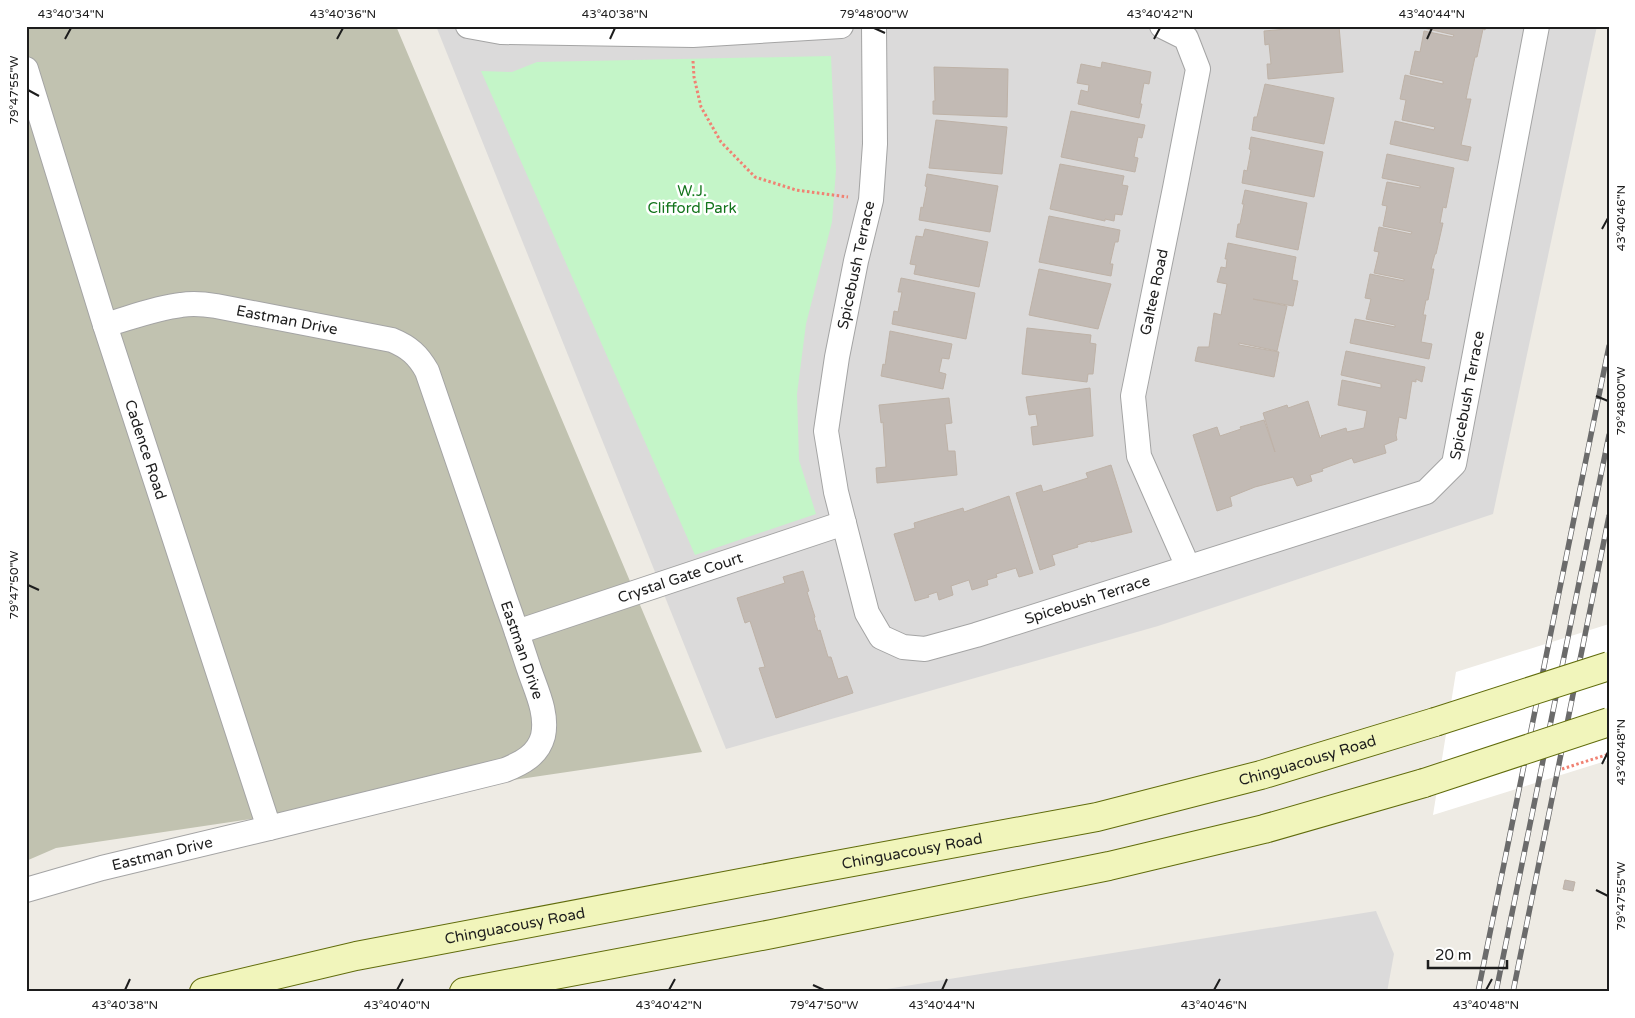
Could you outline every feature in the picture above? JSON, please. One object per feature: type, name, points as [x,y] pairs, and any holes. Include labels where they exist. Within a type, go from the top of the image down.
[{"type":"main road","name":"Chinguacousy Road","points":[[204,992],[356,956],[1097,817],[1261,775],[1609,666]]},
{"type":"main road","points":[[464,992],[772,934],[1109,866],[1264,829],[1424,783],[1609,722]]},
{"type":"street","points":[[468,26],[501,32],[693,35],[841,26]]},
{"type":"street","name":"Spicebush Terrace","points":[[874,26],[875,144],[870,200],[837,357],[826,430],[836,492],[867,613],[880,637],[904,647],[925,649],[1426,492],[1454,464],[1537,26]]},
{"type":"street","name":"Galtee Road","points":[[1162,26],[1186,38],[1198,68],[1132,396],[1139,456],[1188,567]]},
{"type":"street","name":"Cadence Road","points":[[26,69],[105,325],[269,828]]},
{"type":"street","name":"Eastman Drive","points":[[26,890],[102,868],[505,770],[529,758],[538,748],[544,722],[542,707],[517,632],[427,371],[413,351],[392,340],[202,304],[182,304],[167,307],[105,325]]},
{"type":"street","name":"Crystal Gate Court","points":[[517,632],[844,523]]},
{"type":"path","points":[[693,35],[694,77],[701,107],[721,142],[755,177],[796,190],[870,200]]},
{"type":"shaded area","points":[[26,26],[396,26],[702,752],[56,848],[26,861]]},
{"type":"shaded area","points":[[436,26],[1597,26],[1493,514],[1158,626],[726,749]]},
{"type":"shaded area","points":[[1376,911],[1394,954],[1387,992],[868,992]]},
{"type":"green space","name":"W.J. Clifford Park","points":[[831,56],[836,170],[832,222],[806,324],[797,394],[799,460],[816,514],[695,555],[481,71],[512,72],[537,62]]},
{"type":"pier","points":[[1609,624],[1609,760],[1433,815],[1456,672]]},
{"type":"building","points":[[1339,26],[1343,72],[1268,79],[1267,64],[1271,64],[1269,44],[1265,45],[1264,31]]},
{"type":"building","points":[[1415,26],[1486,26],[1485,30],[1483,29],[1477,57],[1475,57],[1466,99],[1471,99],[1461,145],[1471,147],[1468,161],[1390,144],[1395,121],[1434,130],[1435,127],[1402,120],[1406,100],[1400,99],[1405,75],[1443,84],[1443,81],[1410,74],[1415,51],[1420,52],[1424,31],[1453,37],[1454,35]]},
{"type":"building","points":[[1102,62],[1151,72],[1149,84],[1144,83],[1139,118],[1078,104],[1081,90],[1088,92],[1089,85],[1077,83],[1081,64],[1101,68]]},
{"type":"building","points":[[934,67],[1008,69],[1007,117],[933,114],[933,101],[935,101]]},
{"type":"building","points":[[1265,84],[1334,98],[1324,144],[1252,130],[1254,117],[1257,117]]},
{"type":"building","points":[[1071,111],[1145,125],[1142,138],[1138,137],[1134,157],[1138,158],[1135,172],[1061,157]]},
{"type":"building","points":[[936,120],[1007,127],[1002,174],[929,168]]},
{"type":"building","points":[[1251,137],[1323,152],[1314,197],[1242,183],[1244,170],[1247,171],[1251,150],[1249,149]]},
{"type":"building","points":[[1387,154],[1454,168],[1446,208],[1443,207],[1440,223],[1443,223],[1431,269],[1434,269],[1423,315],[1426,315],[1421,342],[1432,344],[1429,359],[1350,343],[1355,319],[1395,327],[1395,325],[1366,319],[1371,299],[1365,298],[1370,274],[1404,281],[1404,279],[1374,273],[1379,252],[1374,251],[1379,227],[1411,234],[1412,232],[1383,226],[1387,206],[1382,205],[1387,182],[1420,188],[1420,186],[1382,178]]},
{"type":"building","points":[[1060,164],[1124,176],[1122,185],[1128,186],[1122,215],[1115,214],[1114,221],[1105,219],[1105,221],[1050,209]]},
{"type":"building","points":[[927,174],[998,186],[990,232],[919,220],[927,187],[925,186]]},
{"type":"building","points":[[1245,190],[1307,203],[1298,250],[1236,237],[1244,204],[1242,204]]},
{"type":"building","points":[[1049,216],[1120,230],[1110,264],[1113,264],[1111,276],[1039,262]]},
{"type":"building","points":[[925,229],[988,242],[979,287],[914,274],[916,265],[910,264],[916,236],[923,237]]},
{"type":"building","points":[[1228,243],[1296,257],[1292,280],[1298,281],[1293,306],[1253,299],[1287,306],[1277,351],[1239,343],[1239,345],[1279,352],[1274,377],[1195,361],[1198,347],[1209,347],[1214,313],[1221,315],[1227,284],[1217,282],[1221,267],[1226,268],[1227,259],[1225,259]]},
{"type":"building","points":[[1039,269],[1111,284],[1098,329],[1029,315]]},
{"type":"building","points":[[901,278],[975,293],[966,339],[892,324],[894,311],[898,312],[902,292],[898,292]]},
{"type":"building","points":[[1027,328],[1091,335],[1090,343],[1096,344],[1093,374],[1088,374],[1087,382],[1022,374]]},
{"type":"building","points":[[890,331],[952,344],[949,359],[942,358],[939,372],[946,374],[943,389],[881,376],[883,364],[885,365]]},
{"type":"building","points":[[1346,351],[1425,367],[1422,382],[1416,379],[1416,382],[1412,381],[1406,419],[1399,417],[1397,440],[1384,445],[1386,453],[1354,463],[1352,458],[1322,469],[1323,471],[1310,475],[1312,481],[1297,486],[1293,477],[1255,487],[1230,497],[1232,506],[1217,511],[1193,435],[1217,427],[1220,436],[1241,429],[1240,427],[1264,420],[1275,452],[1263,413],[1287,405],[1288,408],[1308,401],[1320,438],[1321,436],[1346,428],[1347,432],[1364,428],[1367,411],[1338,405],[1342,380],[1381,388],[1381,384],[1341,375]]},
{"type":"building","points":[[1090,388],[1093,436],[1033,445],[1031,427],[1038,426],[1036,414],[1029,415],[1026,397]]},
{"type":"building","points":[[949,398],[952,423],[945,424],[948,451],[955,451],[957,475],[877,483],[876,468],[886,467],[883,422],[881,423],[879,405]]},
{"type":"building","points":[[1111,465],[1132,532],[1090,541],[1052,555],[1055,565],[1040,570],[1016,493],[1041,485],[1043,492],[1088,478],[1086,473]]},
{"type":"building","points":[[1009,496],[1033,573],[1019,577],[1016,568],[996,574],[997,577],[987,580],[988,585],[972,590],[969,580],[951,586],[953,595],[939,600],[937,592],[928,595],[929,597],[915,601],[894,534],[915,528],[914,523],[963,508],[964,512]]},
{"type":"building","points":[[803,571],[814,618],[818,631],[820,630],[828,657],[831,657],[838,679],[847,676],[853,693],[776,718],[759,668],[765,667],[750,621],[745,623],[737,598],[785,583],[783,577]]},
{"type":"building","points":[[1565,880],[1575,882],[1573,891],[1563,889]]},
{"type":"railway","points":[[1478,992],[1609,346]]},
{"type":"railway","points":[[1496,992],[1609,435]]},
{"type":"railway","points":[[1513,992],[1609,516]]}]
